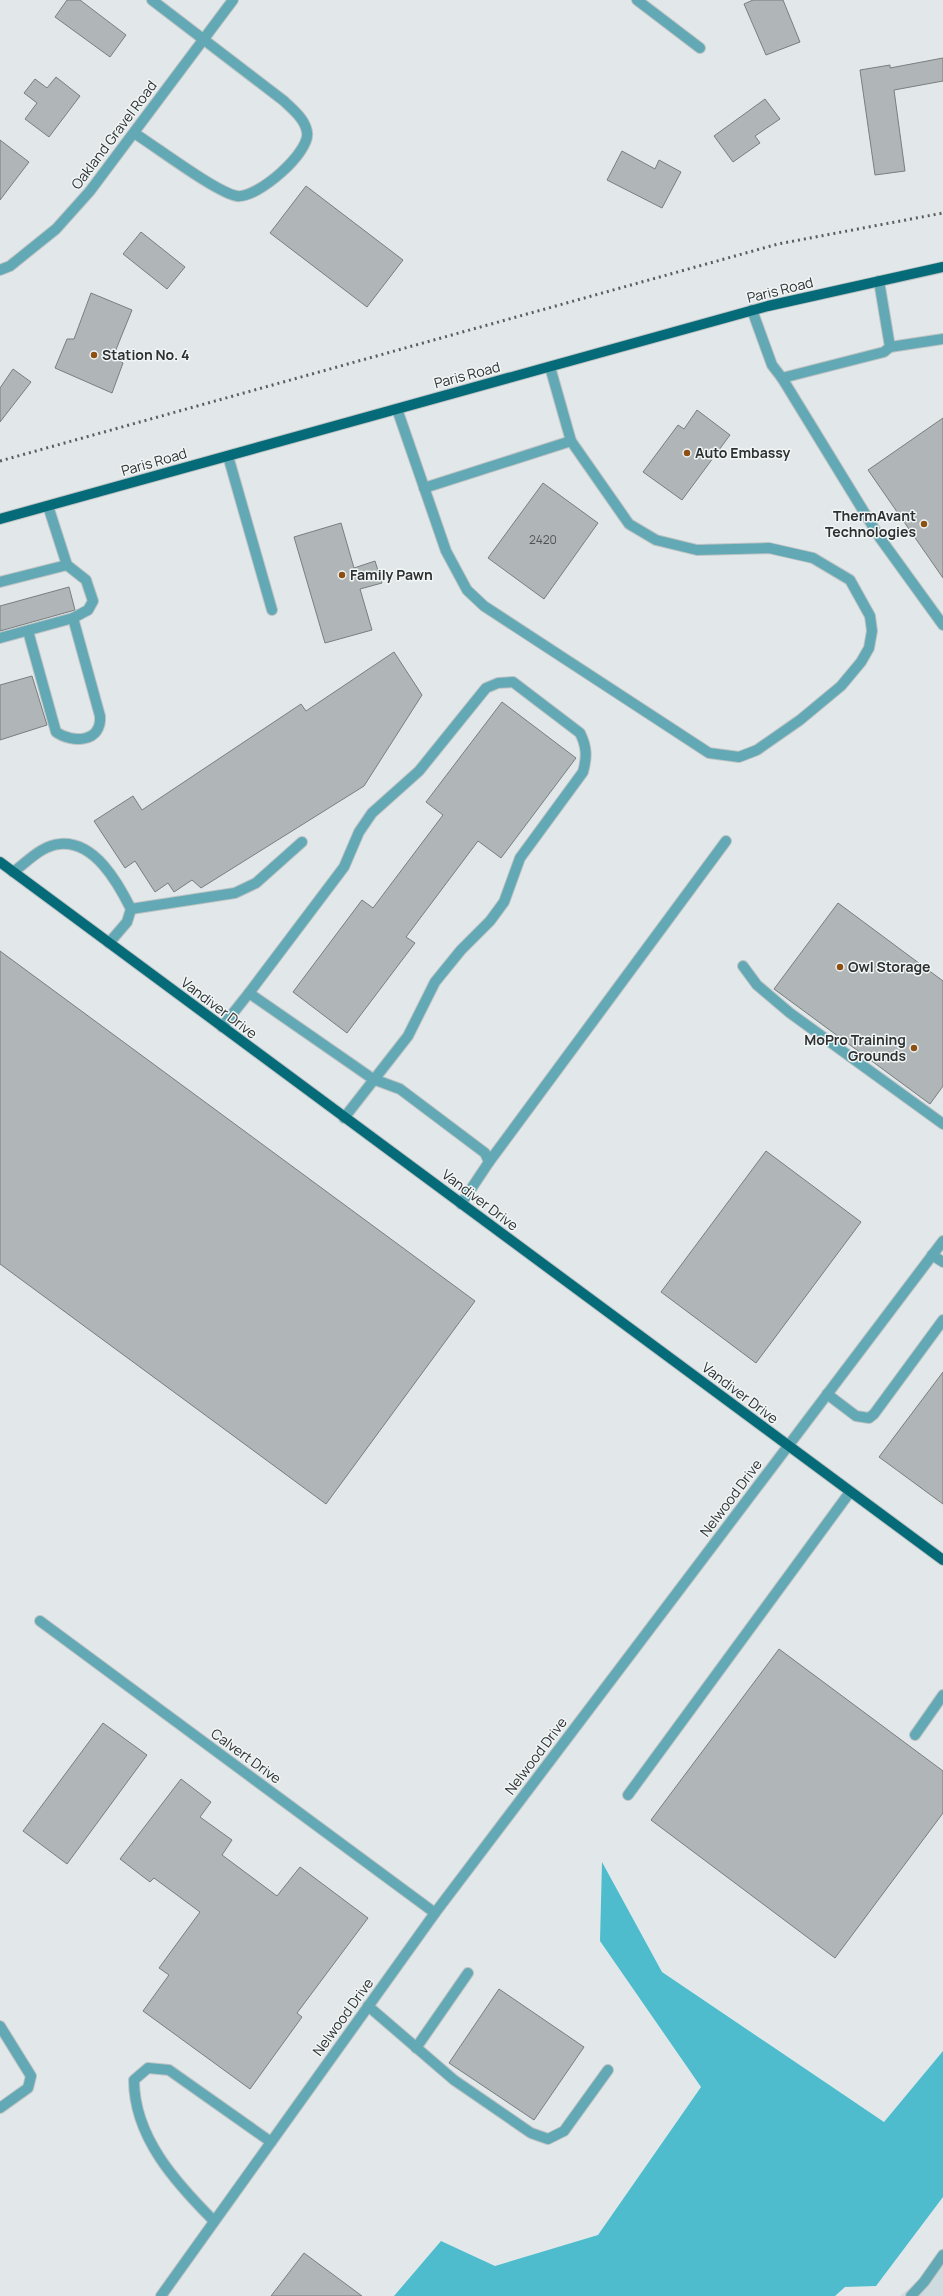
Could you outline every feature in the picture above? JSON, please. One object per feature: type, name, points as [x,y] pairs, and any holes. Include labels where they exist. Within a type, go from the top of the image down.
[{"type":"main road","name":"Paris Road","points":[[0,519],[752,310],[943,267]]},
{"type":"main road","name":"Vandiver Drive","points":[[0,862],[943,1560]]},
{"type":"street","points":[[134,133],[220,190],[238,196],[251,194],[269,184],[304,146],[308,133],[302,119],[284,101],[152,0]]},
{"type":"street","name":"Oakland Gravel Road","points":[[0,270],[10,266],[56,229],[90,191],[233,0]]},
{"type":"street","points":[[637,0],[700,48]]},
{"type":"street","points":[[879,281],[890,347]]},
{"type":"street","points":[[752,310],[772,365],[782,378],[880,538],[943,625]]},
{"type":"street","points":[[782,378],[884,352],[890,347],[943,339]]},
{"type":"street","points":[[397,409],[446,551],[467,590],[484,606],[709,753],[739,757],[757,750],[800,720],[841,686],[861,662],[869,648],[872,631],[870,616],[850,580],[813,558],[768,548],[697,550],[656,540],[629,524],[571,441],[550,367]]},
{"type":"street","points":[[424,488],[571,441]]},
{"type":"street","points":[[228,456],[272,610]]},
{"type":"street","points":[[0,638],[73,618],[88,610],[93,601],[86,580],[67,564],[48,506]]},
{"type":"street","points":[[0,582],[67,564]]},
{"type":"street","points":[[28,631],[56,732],[72,740],[84,739],[96,731],[100,724],[100,716],[73,618]]},
{"type":"street","points":[[222,1027],[344,867],[359,832],[372,813],[420,771],[486,688],[498,683],[513,682],[580,733],[586,745],[586,758],[583,772],[520,858],[504,902],[490,921],[461,950],[435,982],[408,1036],[344,1118]]},
{"type":"street","points":[[461,1204],[489,1162],[726,841]]},
{"type":"street","points":[[131,909],[235,893],[256,883],[302,842]]},
{"type":"street","points":[[13,872],[41,850],[60,844],[77,846],[93,855],[107,871],[131,909],[128,922],[109,943]]},
{"type":"street","points":[[743,966],[758,985],[790,1013],[943,1124]]},
{"type":"street","points":[[249,993],[373,1079],[400,1089],[485,1153],[489,1162]]},
{"type":"street","name":"Nelwood Drive","points":[[161,2296],[435,1912],[943,1241]]},
{"type":"street","points":[[932,1255],[943,1262]]},
{"type":"street","points":[[827,1394],[856,1416],[869,1418],[874,1414],[943,1320]]},
{"type":"street","points":[[628,1796],[850,1492]]},
{"type":"street","name":"Calvert Drive","points":[[40,1621],[435,1912]]},
{"type":"street","points":[[915,1735],[943,1695]]},
{"type":"street","points":[[416,2048],[468,1973]]},
{"type":"street","points":[[368,2006],[454,2080],[525,2129],[548,2139],[564,2131],[608,2070]]},
{"type":"street","points":[[0,2026],[31,2076],[28,2088],[0,2108]]},
{"type":"street","points":[[214,2221],[184,2190],[156,2152],[134,2101],[134,2080],[148,2068],[168,2070],[271,2142]]},
{"type":"street","points":[[911,2296],[943,2255]]},
{"type":"shaded area","points":[[602,1862],[662,1972],[884,2122],[943,2051],[943,2197],[876,2286],[845,2287],[835,2296],[394,2296],[441,2241],[495,2266],[598,2235],[701,2087],[600,1941]]},
{"type":"shaded area","points":[[943,2247],[943,2296],[900,2296],[918,2281]]},
{"type":"building","points":[[67,0],[80,0],[126,35],[110,57],[55,17]]},
{"type":"building","points":[[753,0],[783,0],[800,42],[766,55],[744,4]]},
{"type":"building","points":[[943,58],[943,81],[894,90],[905,171],[875,175],[860,70],[890,65],[890,68]]},
{"type":"building","points":[[56,77],[80,96],[49,137],[25,119],[37,103],[24,93],[35,79],[47,88]]},
{"type":"building","points":[[765,99],[780,119],[755,136],[760,143],[733,162],[714,136]]},
{"type":"building","points":[[0,140],[29,162],[0,200]]},
{"type":"building","points":[[622,151],[655,169],[659,160],[681,172],[662,208],[607,180]]},
{"type":"building","points":[[306,186],[403,260],[367,307],[270,233]]},
{"type":"building","points":[[141,232],[185,267],[167,289],[123,254]]},
{"type":"building","points":[[91,293],[132,310],[113,357],[123,363],[112,393],[55,368],[67,339],[74,339]]},
{"type":"building","points":[[13,369],[31,382],[0,422],[0,388]]},
{"type":"building","name":"Auto Embassy","points":[[697,410],[730,435],[682,500],[643,472],[678,425],[684,429]]},
{"type":"building","name":"ThermAvant Technologies","points":[[943,418],[943,578],[868,470]]},
{"type":"building","points":[[543,483],[598,523],[544,599],[488,558]]},
{"type":"building","name":"Family Pawn","points":[[341,523],[354,568],[375,561],[382,583],[360,589],[372,630],[325,643],[294,537]]},
{"type":"building","points":[[69,587],[75,610],[0,631],[0,606]]},
{"type":"building","points":[[394,652],[422,695],[364,786],[201,888],[192,880],[174,892],[168,883],[155,892],[135,861],[125,868],[94,821],[133,796],[142,810],[301,704],[306,711]]},
{"type":"building","points":[[32,676],[47,725],[0,740],[0,685]]},
{"type":"building","points":[[502,702],[576,758],[501,858],[478,841],[406,937],[415,943],[347,1033],[293,992],[362,900],[373,908],[443,815],[426,802]]},
{"type":"building","points":[[838,903],[943,981],[943,1086],[930,1104],[774,989]]},
{"type":"building","points":[[0,951],[475,1301],[326,1504],[0,1264]]},
{"type":"building","points":[[766,1151],[861,1222],[756,1363],[661,1292]]},
{"type":"building","points":[[943,1372],[943,1504],[879,1457]]},
{"type":"building","points":[[779,1649],[943,1771],[943,1813],[835,1958],[651,1820]]},
{"type":"building","points":[[103,1723],[147,1755],[67,1864],[23,1831]]},
{"type":"building","points":[[181,1779],[211,1802],[200,1817],[232,1840],[222,1855],[277,1896],[300,1867],[368,1918],[297,2013],[302,2017],[250,2089],[143,2011],[169,1975],[159,1968],[200,1912],[154,1878],[150,1882],[120,1859]]},
{"type":"building","points":[[499,1989],[584,2047],[534,2120],[449,2063]]},
{"type":"building","points":[[304,2253],[362,2296],[271,2296]]},
{"type":"railway","points":[[0,461],[778,244],[943,213]]},
{"type":"place","name":"Station No. 4","points":[[94,355]]},
{"type":"place","name":"Auto Embassy","points":[[687,453]]},
{"type":"place","name":"ThermAvant Technologies","points":[[924,524]]},
{"type":"place","name":"Family Pawn","points":[[342,575]]},
{"type":"place","name":"Owl Storage","points":[[840,967]]},
{"type":"place","name":"MoPro Training Grounds","points":[[914,1048]]}]
